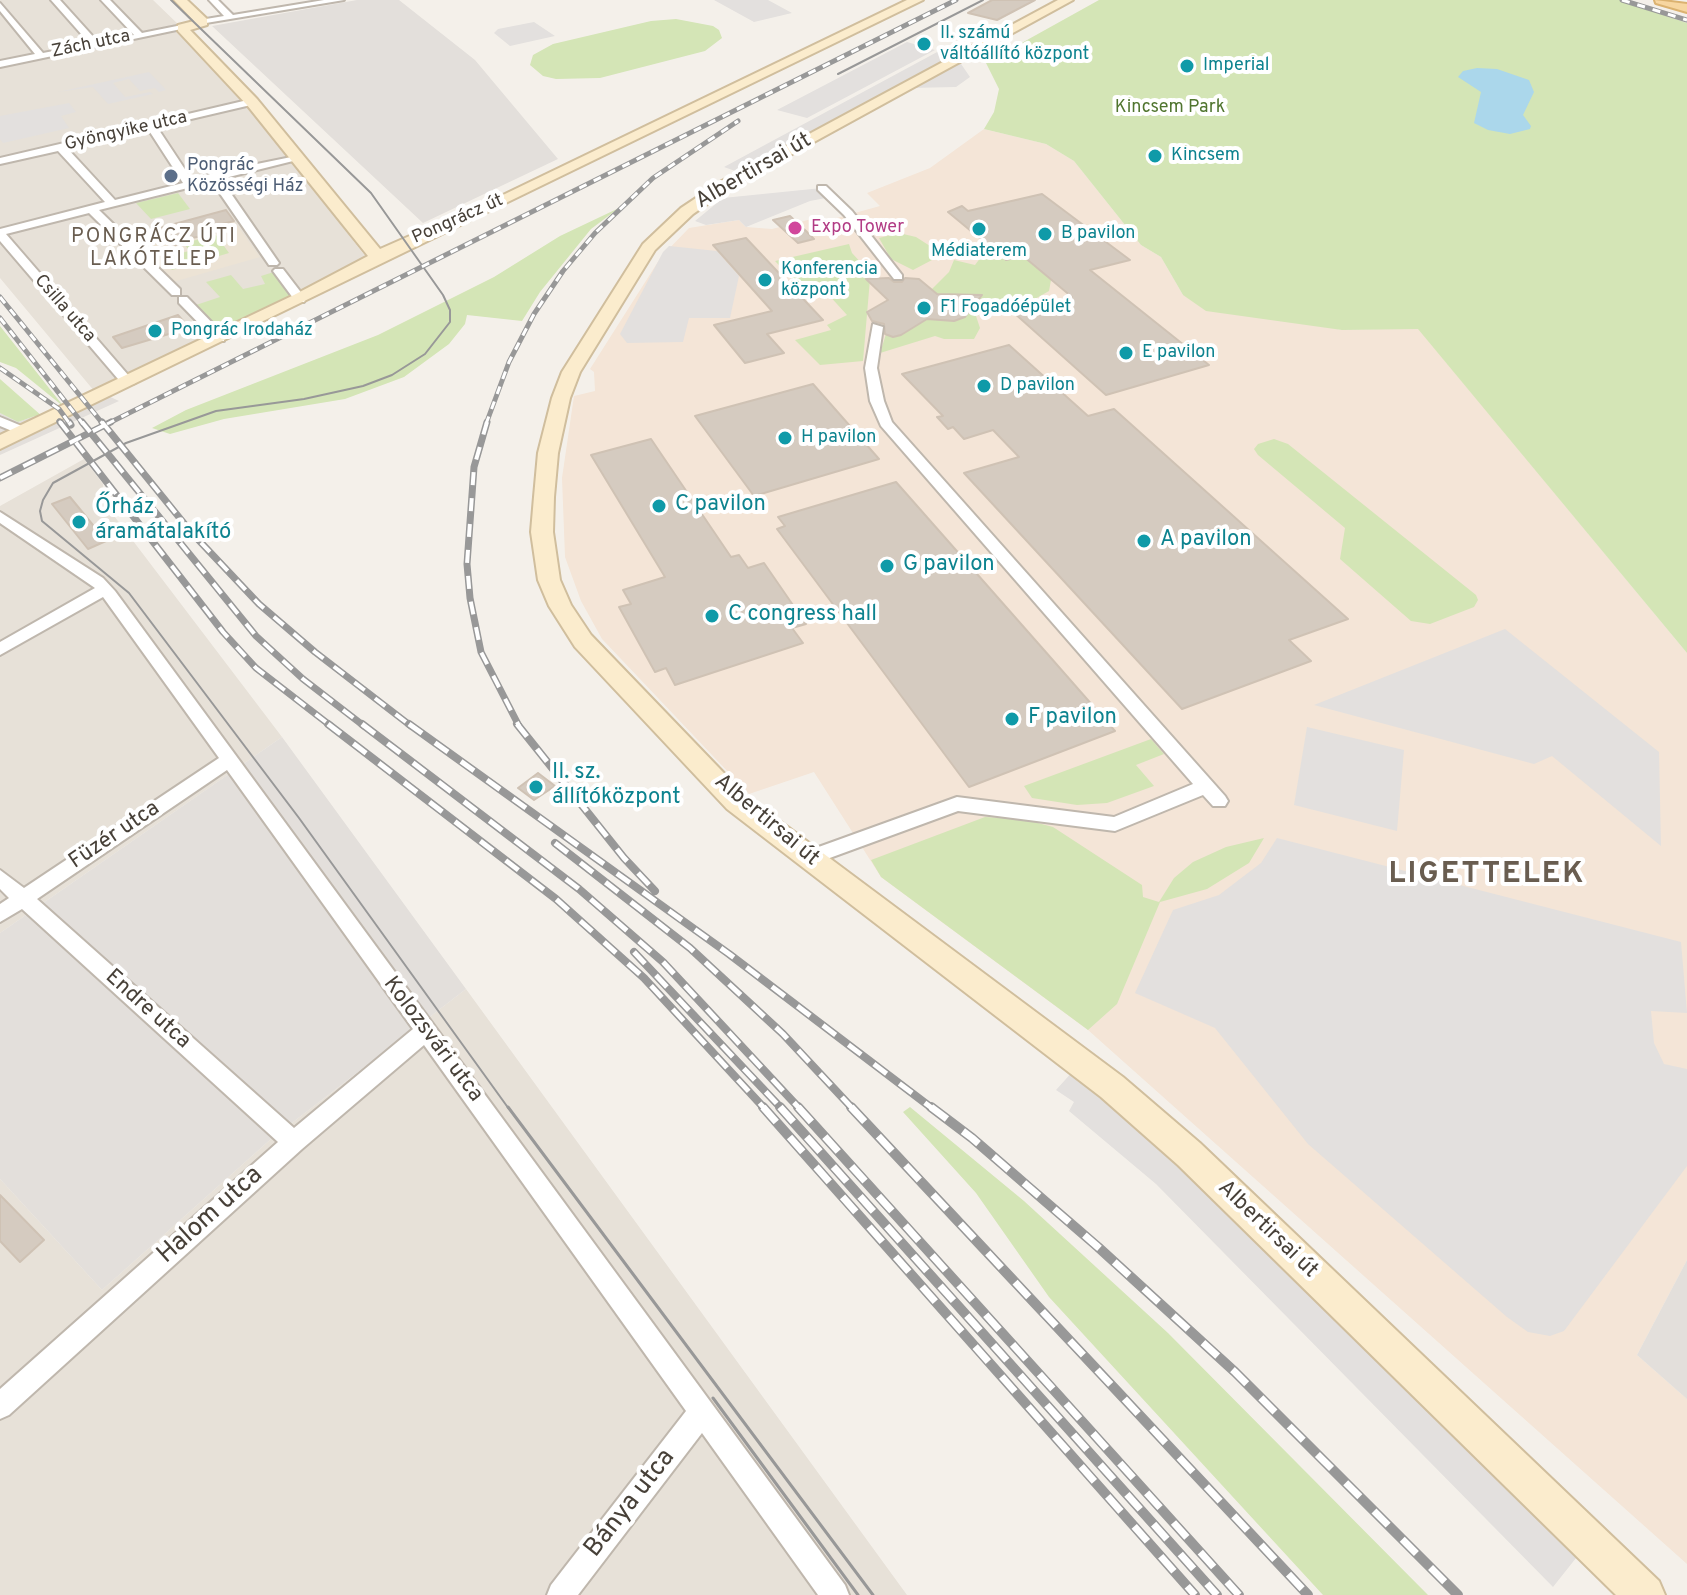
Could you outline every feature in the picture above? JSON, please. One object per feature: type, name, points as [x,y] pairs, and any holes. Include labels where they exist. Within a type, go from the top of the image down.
[{"type":"main road","points":[[1661,0],[1687,8]]},
{"type":"street","points":[[55,0],[95,44]]},
{"type":"street","points":[[105,0],[139,35]]},
{"type":"street","points":[[180,0],[203,22]]},
{"type":"street","points":[[213,0],[230,17]]},
{"type":"street","points":[[340,0],[230,17],[182,28],[252,102],[378,257]]},
{"type":"street","name":"Pongrácz út","points":[[0,443],[300,299],[378,257],[510,197],[917,0]]},
{"type":"street","name":"Albertirsai út","points":[[1067,0],[725,185],[687,211],[641,258],[565,386],[548,453],[542,532],[549,580],[560,606],[583,641],[736,802],[1069,1051],[1189,1154],[1645,1595]]},
{"type":"street","points":[[3,4],[41,56]]},
{"type":"street","name":"Zách utca","points":[[0,64],[182,28]]},
{"type":"street","name":"Gyöngyike utca","points":[[0,161],[252,102]]},
{"type":"street","points":[[151,126],[188,182]]},
{"type":"street","points":[[60,147],[111,202]]},
{"type":"street","points":[[0,233],[188,182],[297,157]]},
{"type":"street","points":[[213,176],[300,299]]},
{"type":"street","points":[[822,188],[848,213],[898,277]]},
{"type":"street","points":[[90,208],[220,338]]},
{"type":"street","name":"Csilla utca","points":[[0,233],[129,383]]},
{"type":"street","points":[[809,858],[957,804],[1115,824],[1213,794],[886,423],[877,401],[871,368],[877,327]]},
{"type":"street","points":[[0,421],[24,432]]},
{"type":"street","name":"Kolozsvári utca","points":[[0,516],[104,589],[835,1595]]},
{"type":"street","points":[[0,649],[104,589]]},
{"type":"street","name":"Füzér utca","points":[[0,914],[230,759]]},
{"type":"street","name":"Endre utca","points":[[0,878],[294,1142]]},
{"type":"street","name":"Halom utca","points":[[0,1406],[294,1142],[426,1030]]},
{"type":"street","name":"Bánya utca","points":[[561,1595],[701,1413]]},
{"type":"shaded area","points":[[0,0],[153,0],[180,26],[205,62],[254,112],[365,256],[303,292],[95,392],[0,278]]},
{"type":"shaded area","points":[[357,0],[399,0],[475,60],[558,159],[423,223],[212,26]]},
{"type":"shaded area","points":[[714,0],[768,0],[792,13],[754,22]]},
{"type":"shaded area","points":[[534,22],[555,36],[510,46],[494,33],[498,29]]},
{"type":"shaded area","points":[[907,42],[935,50],[807,118],[777,110]]},
{"type":"shaded area","points":[[939,51],[955,55],[738,172],[724,167]]},
{"type":"shaded area","points":[[959,61],[970,77],[956,87],[910,88]]},
{"type":"shaded area","points":[[149,72],[166,90],[159,92],[155,88],[140,91],[129,79],[113,83],[125,97],[153,94],[108,104],[93,87],[58,92]]},
{"type":"shaded area","points":[[69,103],[76,112],[61,116],[69,128],[3,143],[0,139],[0,116]]},
{"type":"shaded area","points":[[984,129],[1046,144],[1074,161],[1141,245],[1161,257],[1183,295],[1342,330],[1418,328],[1687,653],[1687,1260],[1637,1355],[1687,1399],[1687,1564],[1088,1030],[881,877],[814,772],[749,794],[602,639],[581,601],[565,557],[562,478],[574,396],[595,391],[594,372],[590,369],[661,257],[689,228],[739,220],[746,227],[772,229],[780,227],[773,220],[790,216],[797,223],[811,219],[815,224],[880,206],[867,193],[930,168]]},
{"type":"shaded area","points":[[822,188],[831,197],[810,201],[746,227],[739,220],[706,225],[695,221],[723,198]]},
{"type":"shaded area","points":[[226,210],[260,257],[173,282],[126,237]]},
{"type":"shaded area","points":[[669,246],[717,251],[739,276],[730,318],[689,318],[683,342],[627,343],[620,334]]},
{"type":"shaded area","points":[[100,392],[119,401],[0,455],[0,413],[18,422],[35,416],[43,417]]},
{"type":"shaded area","points":[[84,459],[103,484],[102,500],[282,737],[0,933],[0,506]]},
{"type":"shaded area","points":[[1505,629],[1659,752],[1661,846],[1552,756],[1534,764],[1314,705]]},
{"type":"shaded area","points":[[1307,727],[1404,750],[1397,831],[1294,805]]},
{"type":"shaded area","points":[[282,737],[466,989],[271,1139],[102,1290],[0,1179],[0,933]]},
{"type":"shaded area","points":[[1277,838],[1681,942],[1687,1013],[1651,1011],[1654,1043],[1664,1064],[1687,1069],[1687,1166],[1564,1331],[1550,1336],[1528,1332],[1507,1317],[1308,1144],[1215,1028],[1135,993],[1173,910],[1219,895],[1261,863]]},
{"type":"shaded area","points":[[466,989],[907,1595],[0,1595],[0,1179],[102,1290],[271,1139]]},
{"type":"shaded area","points":[[1074,1070],[1118,1104],[1580,1553],[1553,1587],[1156,1184],[1069,1111],[1074,1102],[1056,1090]]},
{"type":"shaded area","points":[[1687,1260],[1687,1399],[1637,1355]]},
{"type":"green space","name":"Kincsem Park","points":[[1099,0],[1620,0],[1687,23],[1687,653],[1418,329],[1342,330],[1206,311],[1183,295],[1161,257],[1141,245],[1074,161],[1046,144],[984,129],[994,112],[999,89],[986,63],[1020,49],[1018,45]]},
{"type":"green space","points":[[676,19],[713,26],[722,38],[705,51],[600,78],[556,79],[543,76],[530,65],[533,55],[553,44],[651,21]]},
{"type":"green space","points":[[178,193],[190,209],[151,219],[136,203]]},
{"type":"green space","points":[[619,208],[591,229],[540,292],[522,321],[467,315],[465,324],[449,344],[404,377],[345,399],[224,419],[170,434],[152,428],[186,410],[378,335],[494,277],[560,236]]},
{"type":"green space","points":[[899,233],[916,237],[930,246],[935,252],[932,260],[913,270],[891,259],[879,238]]},
{"type":"green space","points":[[216,235],[229,253],[172,270],[162,258],[189,251],[184,243]]},
{"type":"green space","points":[[849,244],[852,253],[864,266],[859,271],[870,279],[863,361],[820,365],[795,340],[831,330],[827,325],[847,315],[816,281],[798,285],[775,261]]},
{"type":"green space","points":[[989,246],[1006,260],[1023,256],[1051,280],[1049,291],[1033,300],[976,316],[980,328],[974,339],[935,336],[880,353],[886,334],[901,335],[927,319],[965,317],[978,299],[937,294],[931,290],[949,272],[954,260],[975,265],[981,257],[965,252]]},
{"type":"green space","points":[[277,271],[295,295],[218,332],[193,306],[220,297],[206,282],[231,275],[243,289],[265,284],[261,276]]},
{"type":"green space","points":[[0,326],[64,407],[16,368],[0,362]]},
{"type":"green space","points":[[0,379],[43,417],[35,416],[18,422],[0,413]]},
{"type":"green space","points":[[1274,439],[1288,444],[1476,595],[1478,600],[1474,607],[1430,624],[1411,621],[1340,559],[1345,528],[1258,455],[1254,449],[1258,444]]},
{"type":"green space","points":[[1151,739],[1164,754],[1136,765],[1154,786],[1107,803],[1077,805],[1032,798],[1024,786]]},
{"type":"green space","points":[[985,817],[1023,819],[1053,827],[1142,885],[1143,897],[1159,902],[1174,878],[1193,862],[1226,847],[1264,838],[1249,863],[1207,889],[1160,902],[1117,1004],[1088,1030],[881,877],[871,860]]},
{"type":"green space","points":[[910,1107],[1024,1201],[1168,1333],[1428,1595],[1323,1595],[1049,1297],[976,1193],[903,1112]]},
{"type":"water","points":[[1497,69],[1529,80],[1534,92],[1523,115],[1530,129],[1510,134],[1488,130],[1474,123],[1481,92],[1458,77],[1463,71]]},
{"type":"building","points":[[992,0],[1035,0],[997,20],[968,13]]},
{"type":"building","points":[[1042,194],[1130,260],[1090,270],[1209,365],[1106,395],[1013,312],[1072,297],[1023,256],[1006,260],[948,212],[962,206],[968,211]]},
{"type":"building","points":[[226,210],[234,221],[222,224],[214,234],[180,240],[178,245],[168,245],[164,240],[141,246],[130,236]]},
{"type":"building","name":"Expo Tower","points":[[790,216],[814,239],[798,243],[773,220]]},
{"type":"building","name":"Konferencia központ","points":[[746,238],[823,320],[767,334],[784,353],[745,363],[714,325],[772,311],[713,245]]},
{"type":"building","name":"F1 Fogadóépület","points":[[889,278],[894,282],[902,282],[905,278],[919,279],[937,294],[982,295],[965,317],[954,321],[927,319],[893,337],[885,334],[884,324],[872,321],[867,312],[888,300],[866,279]]},
{"type":"building","name":"Pongrác Irodaház","points":[[178,315],[189,328],[122,348],[113,337]]},
{"type":"building","name":"A pavilon","points":[[1009,345],[1088,416],[1114,409],[1348,619],[1289,640],[1311,661],[1182,709],[964,473],[1019,457],[993,430],[964,439],[953,427],[948,429],[937,417],[943,416],[902,374]]},
{"type":"building","name":"H pavilon","points":[[813,384],[879,459],[754,496],[695,416]]},
{"type":"building","name":"C congress hall","points":[[651,439],[731,557],[739,555],[748,568],[764,563],[806,624],[792,628],[803,643],[675,685],[666,668],[655,672],[619,607],[631,604],[623,590],[665,577],[591,455]]},
{"type":"building","name":"G pavilon","points":[[896,482],[1115,731],[969,787],[777,529],[785,526],[778,517]]},
{"type":"building","name":"Őrház áramátalakító","points":[[70,497],[106,541],[88,549],[52,504]]},
{"type":"building","name":"II. sz. állítóközpont","points":[[538,773],[555,786],[534,800],[518,788]]},
{"type":"building","points":[[0,1195],[44,1240],[20,1262],[0,1241]]},
{"type":"tram line","points":[[171,0],[371,193],[443,295],[450,310],[450,322],[425,354],[392,375],[363,386],[304,399],[216,411],[126,443],[53,483],[43,500],[40,511],[42,521],[129,593],[299,818],[509,1109]]},
{"type":"tram line","points":[[838,74],[983,0]]},
{"type":"tram line","points":[[508,1107],[873,1595]]},
{"type":"tram line","points":[[713,1398],[858,1595]]},
{"type":"railway","points":[[111,422],[956,0]]},
{"type":"railway","points":[[1622,0],[1687,20]]},
{"type":"railway","points":[[486,424],[509,362],[534,314],[563,271],[595,233],[653,178],[738,121]]},
{"type":"railway","points":[[0,297],[103,424]]},
{"type":"railway","points":[[0,318],[83,424]]},
{"type":"railway","points":[[0,368],[59,409],[70,424]]},
{"type":"railway","points":[[60,422],[74,440]]},
{"type":"railway","points":[[82,422],[90,432]]},
{"type":"railway","points":[[102,422],[105,425]]},
{"type":"railway","points":[[105,425],[111,422]]},
{"type":"railway","points":[[487,422],[474,467],[467,564],[470,598],[481,652],[519,726]]},
{"type":"railway","points":[[90,432],[105,425]]},
{"type":"railway","points":[[105,425],[191,532],[259,604],[411,726]]},
{"type":"railway","points":[[74,440],[90,432]]},
{"type":"railway","points":[[90,432],[256,636],[303,679],[364,726]]},
{"type":"railway","points":[[0,478],[74,440]]},
{"type":"railway","points":[[74,440],[223,632],[256,668],[331,726]]},
{"type":"railway","points":[[328,724],[556,899],[644,978],[765,1109]]},
{"type":"railway","points":[[362,724],[579,889],[663,962],[800,1109]]},
{"type":"railway","points":[[409,724],[729,954],[933,1109]]},
{"type":"railway","points":[[517,724],[624,858],[655,891]]},
{"type":"railway","points":[[555,843],[690,948],[783,1034],[853,1109]]},
{"type":"railway","points":[[634,952],[782,1109]]},
{"type":"railway","points":[[763,1107],[1195,1595]]},
{"type":"railway","points":[[780,1107],[1217,1595]]},
{"type":"railway","points":[[798,1107],[1239,1595]]},
{"type":"railway","points":[[851,1107],[1308,1595]]},
{"type":"railway","points":[[931,1107],[972,1138],[1098,1247],[1235,1372],[1458,1595]]},
{"type":"place","name":"II. számú váltóállító központ","points":[[924,44]]},
{"type":"place","name":"Imperial","points":[[1187,66]]},
{"type":"place","name":"Kincsem","points":[[1155,156]]},
{"type":"place","name":"Pongrác Közösségi Ház","points":[[171,176]]},
{"type":"place","name":"Expo Tower","points":[[795,228]]},
{"type":"place","name":"Médiaterem","points":[[979,229]]},
{"type":"place","name":"B pavilon","points":[[1045,234]]},
{"type":"place","name":"Konferencia központ","points":[[765,280]]},
{"type":"place","name":"F1 Fogadóépület","points":[[924,308]]},
{"type":"place","name":"Pongrác Irodaház","points":[[155,331]]},
{"type":"place","name":"E pavilon","points":[[1126,353]]},
{"type":"place","name":"D pavilon","points":[[984,386]]},
{"type":"place","name":"H pavilon","points":[[785,438]]},
{"type":"place","name":"C pavilon","points":[[659,506]]},
{"type":"place","name":"Őrház áramátalakító","points":[[79,522]]},
{"type":"place","name":"A pavilon","points":[[1144,541]]},
{"type":"place","name":"G pavilon","points":[[887,566]]},
{"type":"place","name":"C congress hall","points":[[712,616]]},
{"type":"place","name":"F pavilon","points":[[1012,719]]},
{"type":"place","name":"II. sz. állítóközpont","points":[[536,787]]},
{"type":"district","name":"PONGRÁCZ ÚTI LAKÓTELEP","points":[[154,250]]},
{"type":"district","name":"LIGETTELEK","points":[[1487,876]]}]
